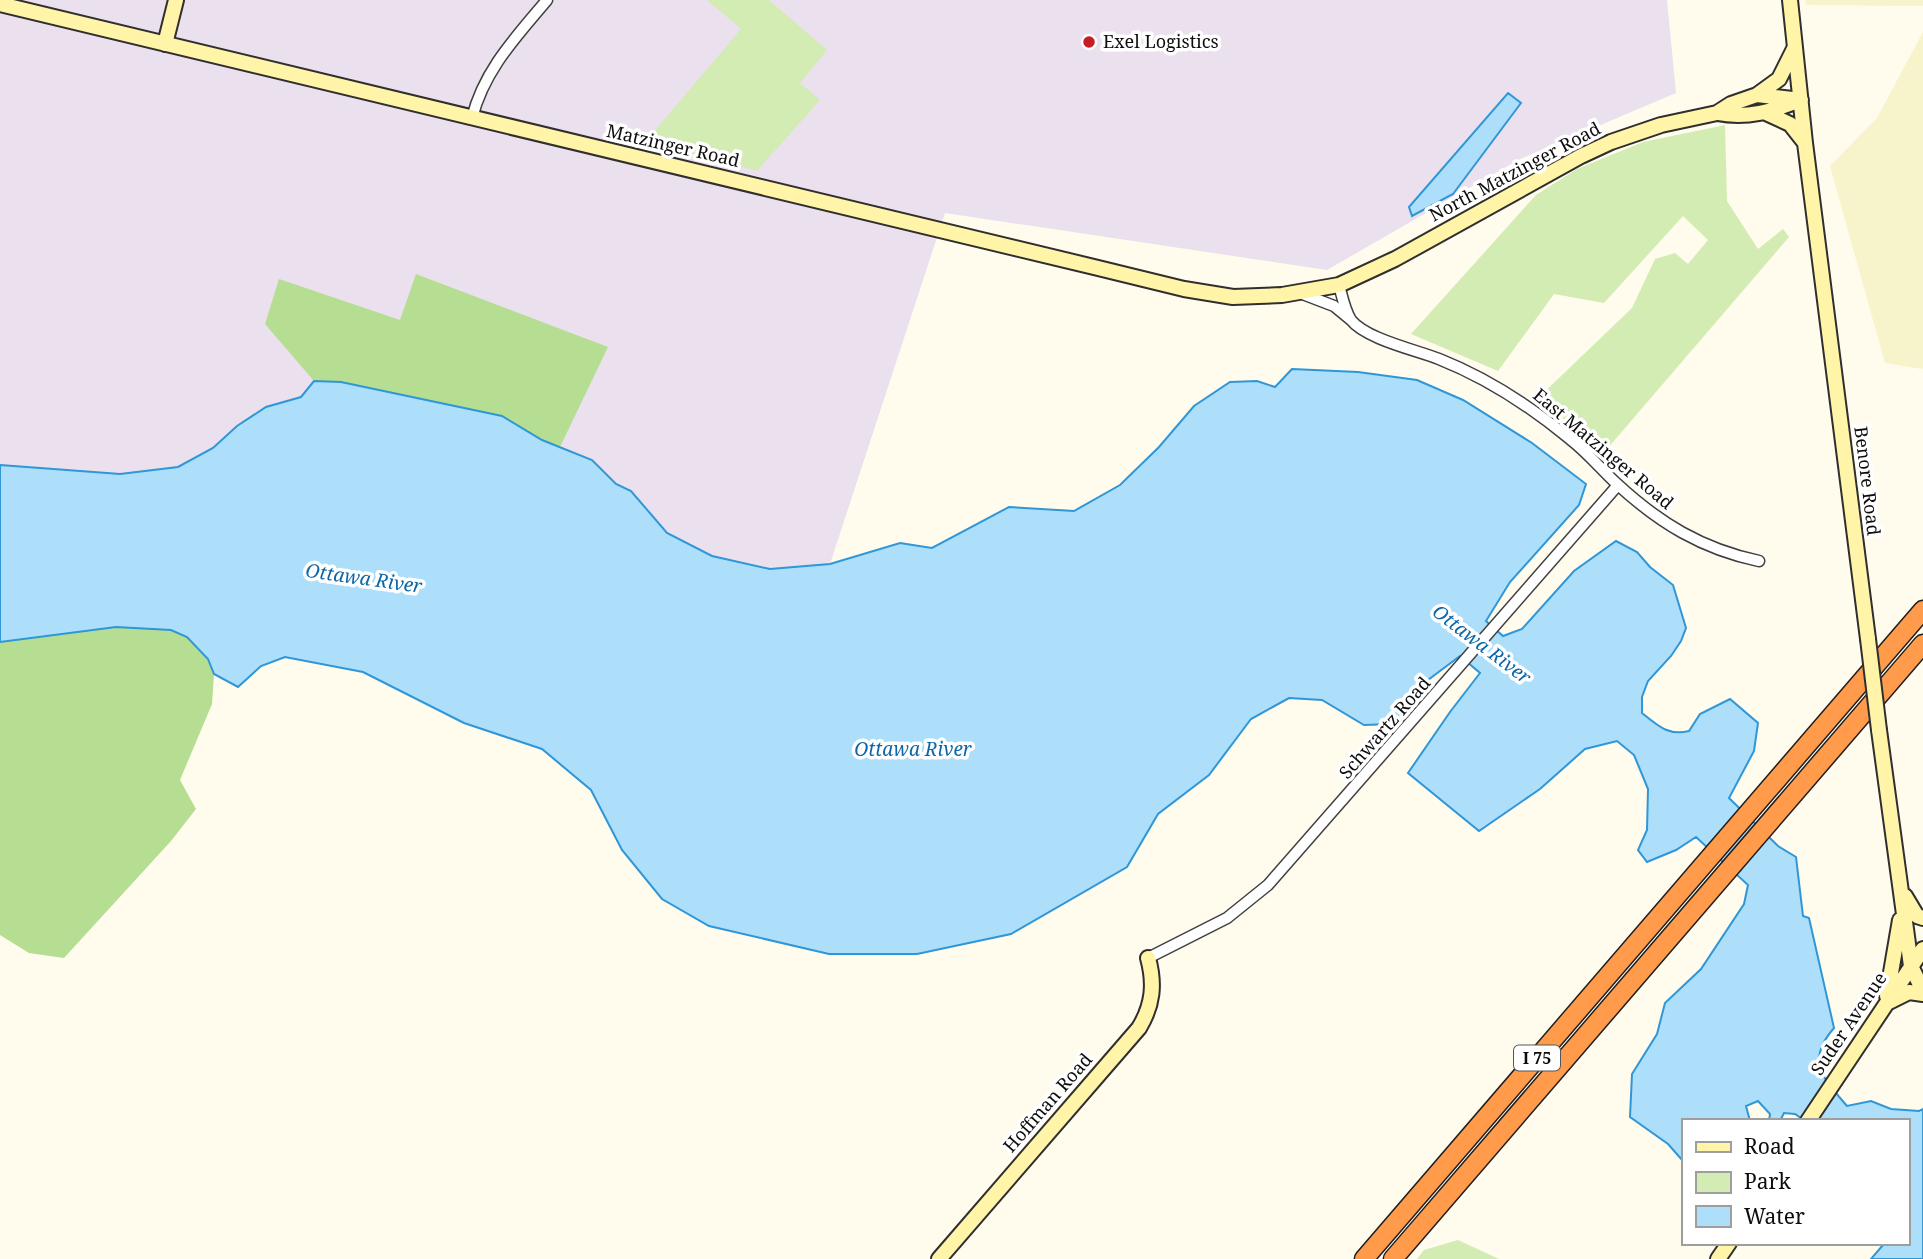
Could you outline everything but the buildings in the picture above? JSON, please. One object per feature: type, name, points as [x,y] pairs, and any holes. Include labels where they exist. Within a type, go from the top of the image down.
[{"type":"highway","name":"I 75","points":[[1364,1259],[1923,610]]},
{"type":"highway","name":"I 75","points":[[1393,1259],[1923,644]]},
{"type":"street","points":[[166,44],[176,0]]},
{"type":"street","points":[[472,118],[476,100],[491,69],[547,0]]},
{"type":"street","name":"Benore Road","points":[[1790,0],[1805,143],[1900,887],[1911,966],[1923,992]]},
{"type":"street","name":"Matzinger Road","points":[[0,4],[1184,289],[1233,297],[1299,293],[1339,285]]},
{"type":"street","points":[[1757,95],[1779,79],[1796,46]]},
{"type":"street","name":"North Matzinger Road","points":[[1339,285],[1395,259],[1611,142],[1661,125],[1717,113],[1731,104],[1757,95],[1801,100]]},
{"type":"street","name":"North Matzinger Road","points":[[1717,113],[1735,117],[1766,113],[1801,100]]},
{"type":"street","points":[[1766,113],[1790,124],[1805,143]]},
{"type":"street","points":[[1339,285],[1352,320]]},
{"type":"street","name":"East Matzinger Road","points":[[1299,293],[1334,306],[1370,334],[1440,359],[1527,405],[1573,440],[1618,485],[1685,536],[1729,554],[1759,561]]},
{"type":"street","name":"Schwartz Road","points":[[1148,958],[1227,918],[1268,885],[1618,485]]},
{"type":"street","points":[[1900,887],[1910,908],[1923,918]]},
{"type":"street","points":[[1886,1004],[1903,905]]},
{"type":"street","name":"Suder Avenue","points":[[1809,1119],[1923,949]]},
{"type":"street","name":"Hoffman Road","points":[[939,1259],[1139,1028],[1152,999],[1148,958]]},
{"type":"street","points":[[1886,1004],[1909,992],[1923,992]]},
{"type":"shaded area","points":[[0,0],[1667,0],[1676,93],[1518,160],[1327,270],[945,213],[830,564],[770,569],[712,556],[667,533],[631,491],[616,484],[592,460],[542,440],[314,381],[301,397],[266,407],[237,426],[213,448],[178,467],[120,474],[0,465]]},
{"type":"shaded area","points":[[1805,0],[1923,0],[1923,6],[1806,5]]},
{"type":"shaded area","points":[[1923,32],[1922,369],[1885,363],[1830,166],[1877,118]]},
{"type":"green space","points":[[707,0],[769,0],[827,50],[800,83],[820,100],[757,171],[646,141],[741,29]]},
{"type":"green space","points":[[1725,125],[1727,201],[1758,249],[1783,229],[1789,237],[1601,456],[1535,401],[1632,308],[1655,259],[1675,253],[1688,264],[1708,240],[1683,216],[1604,303],[1554,294],[1498,371],[1411,334],[1536,195],[1577,169],[1643,142]]},
{"type":"green space","points":[[416,274],[608,347],[560,447],[542,440],[502,416],[341,382],[314,381],[265,324],[279,279],[400,320]]},
{"type":"green space","points":[[116,627],[171,630],[187,637],[208,659],[214,674],[212,704],[180,780],[196,809],[171,841],[64,958],[29,953],[0,935],[0,642]]},
{"type":"green space","points":[[1458,1240],[1499,1259],[1417,1259],[1424,1250]]},
{"type":"water","points":[[1508,93],[1521,103],[1453,194],[1412,216],[1409,207]]},
{"type":"water","name":"Ottawa River","points":[[1292,369],[1358,372],[1417,380],[1463,400],[1532,443],[1586,484],[1579,505],[1510,582],[1486,621],[1503,636],[1522,629],[1574,571],[1616,541],[1637,552],[1650,567],[1673,585],[1686,628],[1671,656],[1648,681],[1642,697],[1642,713],[1669,731],[1689,731],[1700,714],[1730,699],[1758,723],[1754,751],[1729,798],[1778,846],[1796,857],[1803,916],[1809,918],[1834,1028],[1820,1050],[1819,1060],[1825,1078],[1847,1106],[1871,1101],[1891,1109],[1923,1109],[1923,1259],[1871,1259],[1883,1245],[1909,1245],[1909,1119],[1802,1119],[1795,1114],[1784,1113],[1781,1119],[1769,1119],[1770,1114],[1758,1101],[1746,1106],[1749,1119],[1682,1119],[1682,1160],[1668,1144],[1630,1117],[1632,1074],[1657,1034],[1665,1003],[1701,969],[1744,904],[1748,885],[1696,837],[1676,850],[1647,862],[1638,850],[1647,830],[1648,789],[1634,755],[1617,741],[1585,749],[1540,789],[1479,831],[1408,773],[1480,673],[1460,656],[1424,683],[1393,724],[1364,725],[1322,700],[1289,698],[1251,719],[1209,775],[1158,814],[1127,867],[1011,934],[917,954],[829,954],[709,926],[662,899],[622,850],[591,790],[542,749],[464,723],[363,672],[285,657],[261,666],[238,687],[214,674],[208,659],[187,637],[171,630],[116,627],[0,642],[0,465],[120,474],[178,467],[213,448],[237,426],[266,407],[301,397],[314,381],[341,382],[502,416],[542,440],[592,460],[616,484],[631,491],[667,533],[712,556],[770,569],[830,564],[900,543],[932,548],[1009,507],[1074,511],[1120,485],[1159,447],[1194,406],[1230,382],[1257,381],[1275,387]]},
{"type":"place","name":"Exel Logistics","points":[[1089,42]]}]
